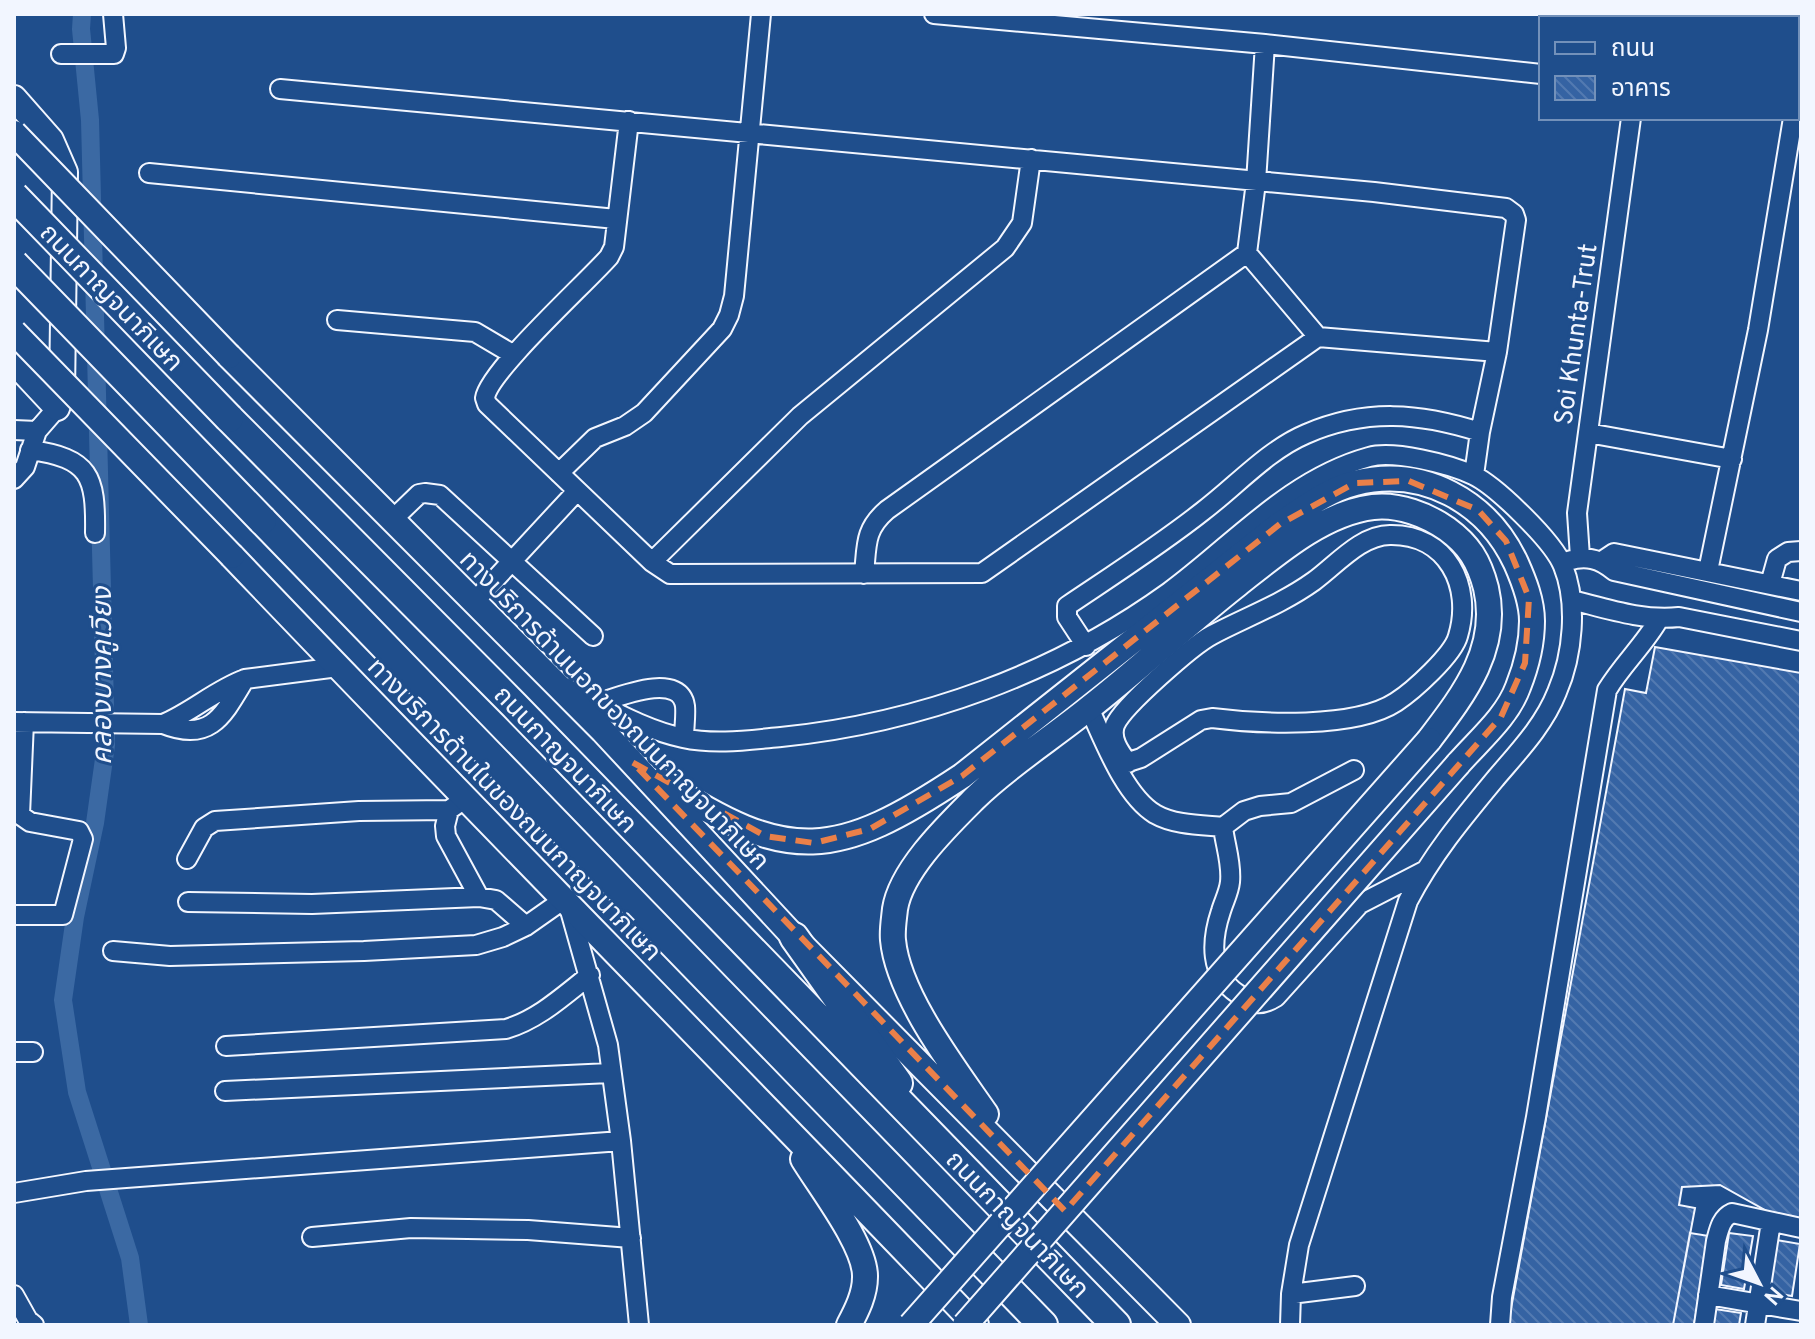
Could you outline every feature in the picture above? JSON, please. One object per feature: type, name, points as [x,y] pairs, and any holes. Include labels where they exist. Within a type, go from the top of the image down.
[{"type":"highway","name":"ถนนกาญจนาภิเษก","points":[[14,196],[1116,1325]]},
{"type":"highway","name":"ถนนกาญจนาภิเษก","points":[[14,264],[1043,1325]]},
{"type":"highway","points":[[794,937],[882,1058],[924,1127]]},
{"type":"main road","points":[[14,98],[51,140],[65,172],[62,394],[57,408],[14,362]]},
{"type":"main road","name":"ทางบริการด้านนอกของถนนกาญจนาภิเษก","points":[[14,133],[229,356],[632,762],[794,937],[1178,1325]]},
{"type":"main road","name":"ทางบริการด้านในของถนนกาญจนาภิเษก","points":[[14,332],[338,667],[457,805],[566,903],[976,1325]]},
{"type":"main road","points":[[632,762],[679,793],[765,836],[814,843],[846,837],[910,810],[962,776],[1280,524],[1327,494],[1355,483],[1409,481],[1439,488],[1478,510],[1506,541],[1529,598],[1531,639],[1518,689],[1501,717],[965,1325]]},
{"type":"main road","points":[[911,1325],[1429,740],[1459,700],[1477,669],[1491,616],[1484,580],[1469,546],[1437,522],[1398,508],[1374,507],[1326,523],[1276,554],[977,796],[909,874],[895,906],[893,939],[901,974],[917,1007],[1022,1166]]},
{"type":"main road","points":[[777,1118],[843,1222],[865,1267],[863,1294],[849,1325]]},
{"type":"street","points":[[61,54],[112,55],[116,48],[113,14]]},
{"type":"street","points":[[559,473],[595,438],[625,426],[644,413],[722,329],[729,315],[734,296],[761,14]]},
{"type":"street","points":[[934,14],[1265,44],[1539,74]]},
{"type":"street","points":[[864,574],[868,533],[887,510],[1247,253],[1256,182],[1265,44]]},
{"type":"street","points":[[280,89],[1374,192],[1510,210],[1516,220],[1497,352],[1474,475]]},
{"type":"street","name":"Soi Khunta-Trut","points":[[1580,557],[1577,513],[1631,120]]},
{"type":"street","points":[[1708,571],[1758,330],[1793,120]]},
{"type":"street","points":[[629,121],[614,247],[609,257],[514,355],[489,385],[485,398],[487,404],[577,491],[652,562],[670,574],[970,574],[989,570],[1318,337],[1497,352]]},
{"type":"street","points":[[652,562],[800,416],[1005,248],[1022,223],[1031,159]]},
{"type":"street","points":[[149,173],[616,219]]},
{"type":"street","points":[[1247,253],[1318,337]]},
{"type":"street","points":[[337,320],[475,332],[514,355]]},
{"type":"street","points":[[14,479],[25,467],[37,431],[57,408]]},
{"type":"street","points":[[1086,646],[1067,617],[1067,606],[1202,513],[1274,455],[1305,435],[1356,419],[1399,416],[1440,419],[1480,432]]},
{"type":"street","points":[[14,430],[37,431]]},
{"type":"street","points":[[1588,433],[1732,459]]},
{"type":"street","points":[[30,450],[54,453],[68,459],[89,476],[94,489],[95,533]]},
{"type":"street","points":[[554,682],[642,725],[684,738],[745,741],[815,733],[916,712],[1011,682],[1086,646],[1168,592],[1292,493],[1371,456],[1402,454],[1474,475],[1523,515],[1562,563],[1572,600],[1568,656],[1558,691],[1540,726],[1451,833],[1424,871],[1408,901],[1299,1245],[1291,1294],[1290,1325]]},
{"type":"street","points":[[474,602],[577,491]]},
{"type":"street","points":[[392,520],[419,494],[440,495],[513,559],[593,636]]},
{"type":"street","points":[[1387,534],[1425,543],[1443,554],[1460,580],[1462,608],[1458,636],[1432,669],[1396,703],[1368,713],[1292,723],[1201,720],[1151,753],[1122,764],[1114,740],[1114,728],[1123,710],[1210,636],[1279,603],[1315,581],[1369,540],[1387,534]]},
{"type":"street","points":[[1770,584],[1777,559],[1788,552],[1801,551]]},
{"type":"street","points":[[1602,561],[1614,553],[1801,591]]},
{"type":"street","points":[[1562,563],[1580,557],[1602,561],[1614,571],[1801,612]]},
{"type":"street","points":[[1572,600],[1659,619],[1679,617],[1801,641]]},
{"type":"street","points":[[1500,1325],[1502,1297],[1536,1117],[1607,690],[1659,619]]},
{"type":"street","points":[[14,915],[63,915],[83,839],[79,831],[30,822],[20,815],[19,722],[163,724],[188,732],[209,726],[229,704],[245,679],[338,667]]},
{"type":"street","points":[[599,703],[643,689],[668,689],[682,697],[685,705],[684,738]]},
{"type":"street","points":[[1089,708],[1139,800],[1154,813],[1168,819],[1223,827],[1244,811],[1291,803],[1354,770]]},
{"type":"street","points":[[187,859],[204,828],[215,821],[457,805]]},
{"type":"street","points":[[457,805],[445,826],[446,836],[479,897]]},
{"type":"street","points":[[1223,827],[1230,862],[1230,882],[1218,920],[1214,964],[1227,987],[1254,1004],[1264,1004],[1276,997],[1360,904],[1424,871]]},
{"type":"street","points":[[188,902],[312,904],[479,897],[496,900],[526,926]]},
{"type":"street","points":[[113,951],[170,956],[476,945],[503,937],[566,903],[590,975],[608,1045],[639,1325]]},
{"type":"street","points":[[226,1046],[506,1029],[526,1023],[590,975]]},
{"type":"street","points":[[225,1091],[610,1073]]},
{"type":"street","points":[[14,1193],[86,1181],[621,1141]]},
{"type":"street","points":[[1704,1325],[1716,1241],[1724,1219],[1732,1213],[1801,1228]]},
{"type":"street","points":[[1755,1325],[1771,1222]]},
{"type":"street","points":[[312,1237],[411,1228],[528,1230],[631,1238]]},
{"type":"street","points":[[1291,1294],[1355,1286]]},
{"type":"street","points":[[14,1295],[34,1325]]},
{"type":"street","points":[[1708,1295],[1800,1312]]},
{"type":"highlighted area","points":[[1409,481],[1478,510],[1506,541],[1529,598],[1525,663],[1501,717],[1065,1211],[632,762],[765,836],[814,843],[870,829],[962,776],[1280,524],[1355,483]]},
{"type":"building","points":[[1655,647],[1801,673],[1801,1221],[1774,1215],[1720,1185],[1682,1187],[1679,1205],[1695,1208],[1673,1325],[1508,1325],[1625,689],[1646,693]]},
{"type":"building","points":[[1690,1233],[1709,1236],[1694,1325],[1673,1325]]},
{"type":"building","points":[[1729,1233],[1753,1236],[1744,1289],[1721,1285]]},
{"type":"building","points":[[1777,1240],[1800,1244],[1792,1296],[1768,1292]]},
{"type":"building","points":[[1715,1309],[1741,1313],[1739,1325],[1713,1325]]},
{"type":"waterway","name":"คลองบางคูเวียง","points":[[82,14],[90,120],[106,745],[63,1000],[77,1092],[130,1258],[139,1325]]}]
